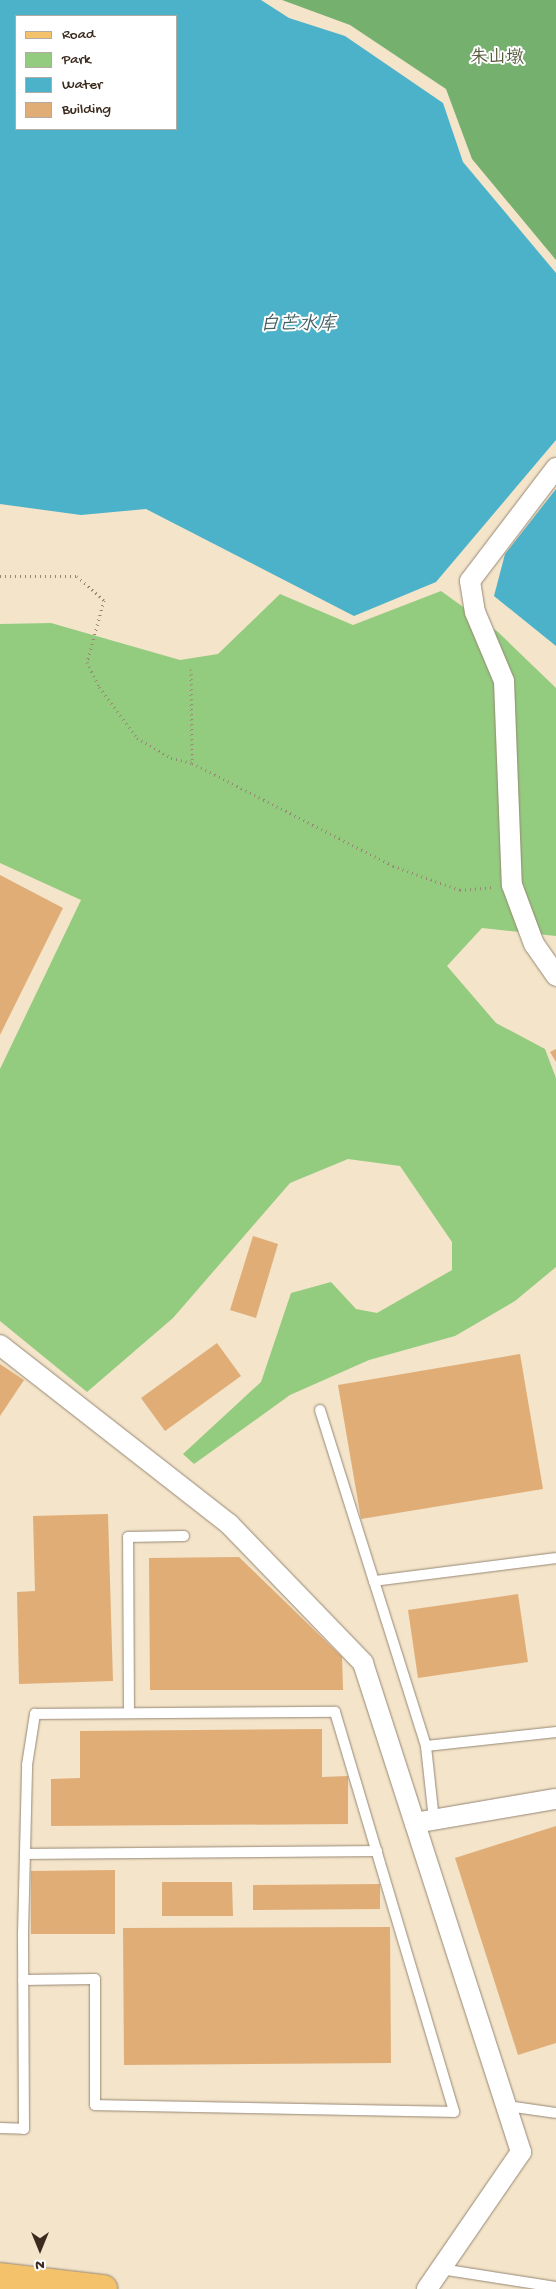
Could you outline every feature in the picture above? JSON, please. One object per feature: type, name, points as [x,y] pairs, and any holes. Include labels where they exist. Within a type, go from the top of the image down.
[{"type":"main road","points":[[0,2277],[103,2289]]},
{"type":"street","points":[[556,468],[470,581],[475,612],[504,681],[512,884],[534,944],[556,976]]},
{"type":"street","points":[[0,1345],[229,1524],[363,1664],[424,1821],[521,2152],[427,2289]]},
{"type":"street","points":[[424,1821],[556,1799]]},
{"type":"lane","points":[[320,1410],[426,1746],[424,1821]]},
{"type":"lane","points":[[129,1713],[128,1536],[184,1536]]},
{"type":"lane","points":[[374,1581],[556,1558]]},
{"type":"lane","points":[[0,2128],[24,2129],[23,1980],[27,1765],[35,1714],[335,1712],[454,2112],[95,2105],[95,1979],[23,1980]]},
{"type":"lane","points":[[426,1746],[556,1732]]},
{"type":"lane","points":[[25,1854],[377,1851]]},
{"type":"lane","points":[[507,2106],[556,2113]]},
{"type":"lane","points":[[440,2269],[556,2287]]},
{"type":"path","points":[[0,576],[77,576],[104,600],[87,662],[99,687],[137,738],[171,758],[192,763],[392,866],[460,890],[512,884]]},
{"type":"path","points":[[191,669],[192,763]]},
{"type":"green space","name":"朱山墩","points":[[282,0],[556,0],[556,260],[472,159],[446,89],[350,25]]},
{"type":"green space","points":[[441,591],[498,632],[556,688],[556,936],[482,928],[447,966],[496,1023],[545,1049],[556,1078],[556,1267],[515,1301],[455,1336],[369,1360],[290,1395],[194,1464],[183,1454],[261,1382],[291,1293],[331,1282],[356,1309],[377,1313],[452,1270],[452,1242],[400,1166],[348,1159],[290,1183],[173,1318],[87,1392],[0,1321],[0,1069],[81,900],[0,863],[0,624],[51,623],[180,660],[218,654],[280,594],[353,625]]},
{"type":"water","name":"白芒水库","points":[[0,0],[261,0],[289,18],[345,36],[443,103],[463,162],[556,273],[556,440],[436,582],[354,616],[146,509],[81,515],[0,504]]},
{"type":"water","points":[[556,489],[556,646],[494,596],[505,554]]},
{"type":"building","points":[[0,875],[63,908],[0,1035]]},
{"type":"building","points":[[556,1049],[556,1062],[550,1052]]},
{"type":"building","points":[[253,1236],[278,1244],[256,1318],[230,1310]]},
{"type":"building","points":[[217,1343],[241,1376],[165,1431],[141,1398]]},
{"type":"building","points":[[520,1354],[543,1489],[361,1519],[338,1385]]},
{"type":"building","points":[[0,1364],[24,1380],[0,1416]]},
{"type":"building","points":[[108,1514],[113,1681],[19,1684],[17,1592],[35,1591],[33,1516]]},
{"type":"building","points":[[239,1557],[342,1657],[343,1690],[150,1690],[149,1558]]},
{"type":"building","points":[[518,1594],[528,1662],[418,1678],[408,1610]]},
{"type":"building","points":[[322,1729],[322,1777],[348,1776],[348,1824],[51,1826],[51,1779],[80,1778],[80,1731]]},
{"type":"building","points":[[556,1826],[556,2043],[518,2055],[455,1858]]},
{"type":"building","points":[[115,1870],[115,1934],[31,1934],[31,1871]]},
{"type":"building","points":[[162,1882],[232,1882],[233,1916],[162,1916]]},
{"type":"building","points":[[380,1884],[380,1909],[253,1910],[253,1885]]},
{"type":"building","points":[[390,1927],[391,2063],[124,2065],[123,1928]]}]
